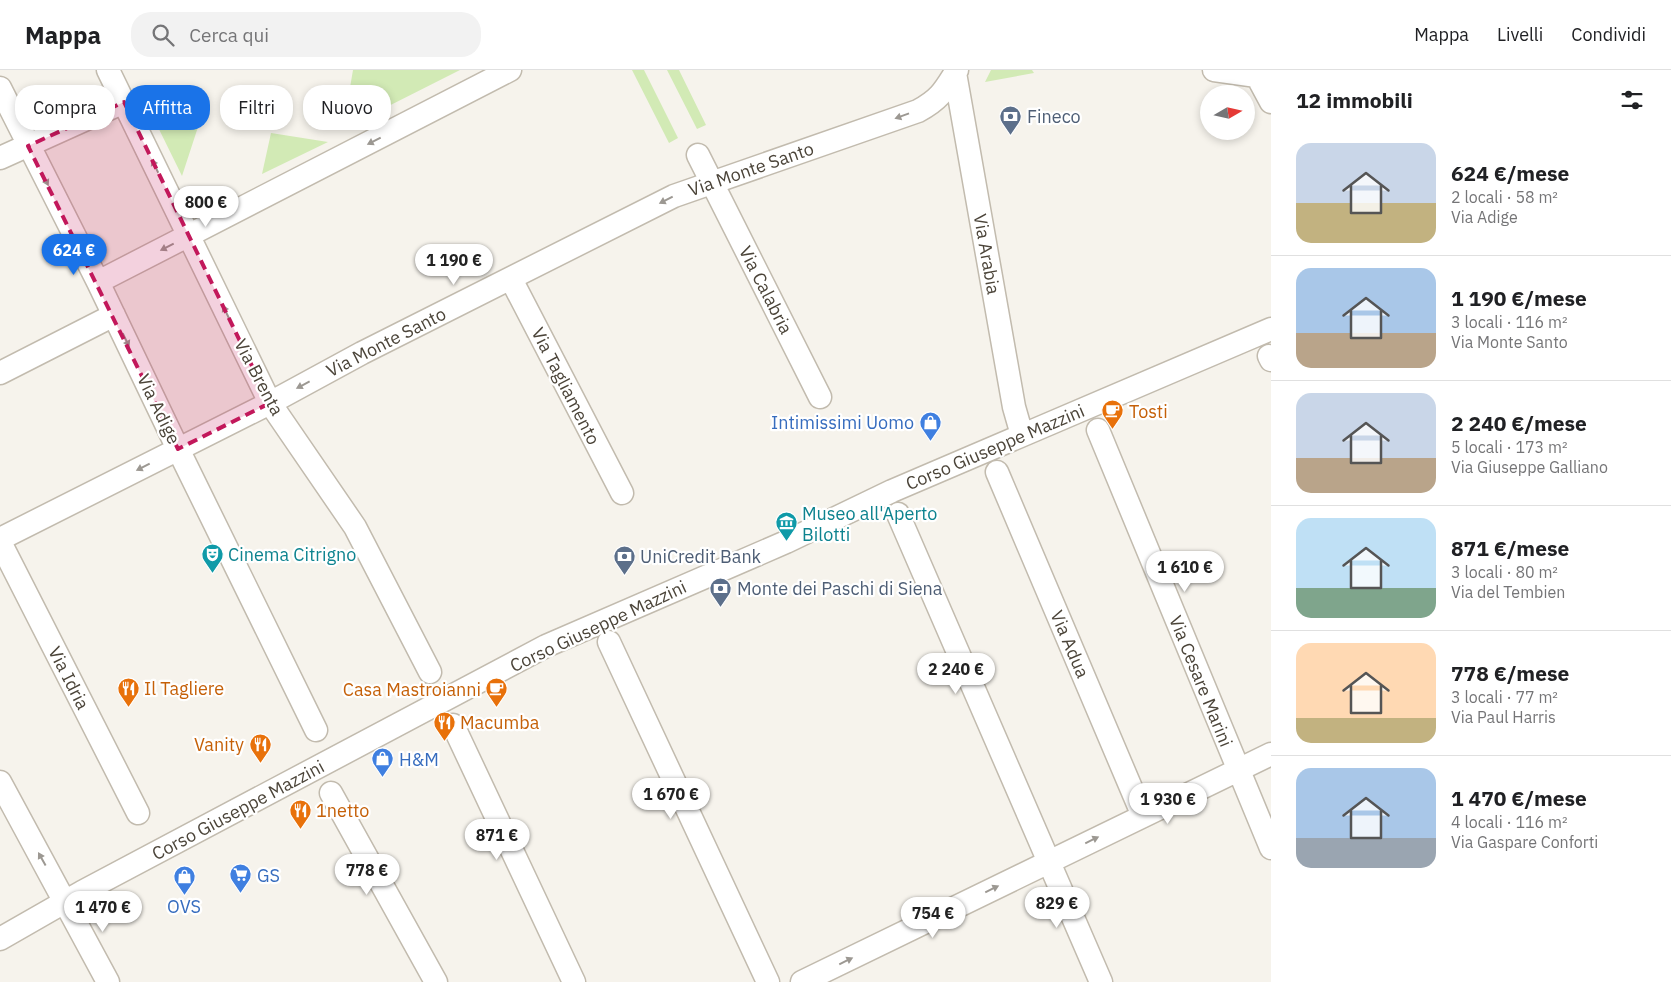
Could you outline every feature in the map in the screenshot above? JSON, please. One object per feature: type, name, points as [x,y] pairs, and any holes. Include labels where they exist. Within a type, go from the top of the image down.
[{"type":"street","name":"Via Brenta","points":[[108,70],[270,403],[355,527],[430,672]]},
{"type":"street","points":[[98,282],[510,70]]},
{"type":"street","points":[[1214,70],[1264,77],[1271,102]]},
{"type":"street","name":"Via Monte Santo","points":[[0,541],[270,403],[362,353],[674,196],[918,110],[934,102],[943,92],[956,71]]},
{"type":"street","name":"Via Arabia","points":[[956,71],[1014,407],[1022,435]]},
{"type":"street","name":"Via Adige","points":[[0,88],[98,282],[316,730]]},
{"type":"street","points":[[0,158],[124,102]]},
{"type":"street","name":"Via Calabria","points":[[698,155],[820,397]]},
{"type":"street","name":"Via Tagliamento","points":[[511,278],[622,493]]},
{"type":"street","points":[[0,373],[114,315]]},
{"type":"street","name":"Corso Giuseppe Mazzini","points":[[0,939],[65,902],[546,646],[786,542],[892,491],[1271,329]]},
{"type":"street","name":"Via Cesare Marini","points":[[1098,430],[1271,848]]},
{"type":"street","name":"Via Adua","points":[[997,472],[1143,816]]},
{"type":"street","points":[[898,514],[1101,982]]},
{"type":"street","name":"Via Idria","points":[[0,541],[138,812]]},
{"type":"street","points":[[608,642],[768,982]]},
{"type":"street","points":[[453,725],[574,982]]},
{"type":"street","points":[[802,982],[1271,754]]},
{"type":"street","points":[[0,782],[108,982]]},
{"type":"street","points":[[331,793],[436,982]]},
{"type":"highlighted area","points":[[124,102],[270,403],[178,449],[28,146]]},
{"type":"green space","points":[[353,70],[460,70],[391,105],[391,85],[350,85]]},
{"type":"green space","points":[[632,70],[644,70],[678,138],[669,143]]},
{"type":"green space","points":[[667,70],[679,70],[706,125],[697,129]]},
{"type":"green space","points":[[991,70],[1032,70],[1034,73],[985,82]]},
{"type":"green space","points":[[159,130],[197,130],[182,176]]},
{"type":"green space","points":[[271,133],[328,142],[262,174]]},
{"type":"place","name":"Fineco","points":[[1011,135]]},
{"type":"place","name":"Tosti","points":[[1113,430]]},
{"type":"place","name":"Intimissimi Uomo","points":[[930,441]]},
{"type":"place","name":"Museo all'Aperto Bilotti","points":[[786,542]]},
{"type":"place","name":"Cinema Citrigno","points":[[212,573]]},
{"type":"place","name":"UniCredit Bank","points":[[624,575]]},
{"type":"place","name":"Monte dei Paschi di Siena","points":[[721,607]]},
{"type":"place","name":"Il Tagliere","points":[[128,707]]},
{"type":"place","name":"Casa Mastroianni","points":[[497,708]]},
{"type":"place","name":"Macumba","points":[[444,741]]},
{"type":"place","name":"Vanity","points":[[260,763]]},
{"type":"place","name":"H&M","points":[[383,778]]},
{"type":"place","name":"1netto","points":[[300,829]]},
{"type":"place","name":"GS","points":[[241,894]]},
{"type":"place","name":"OVS","points":[[184,895]]}]
